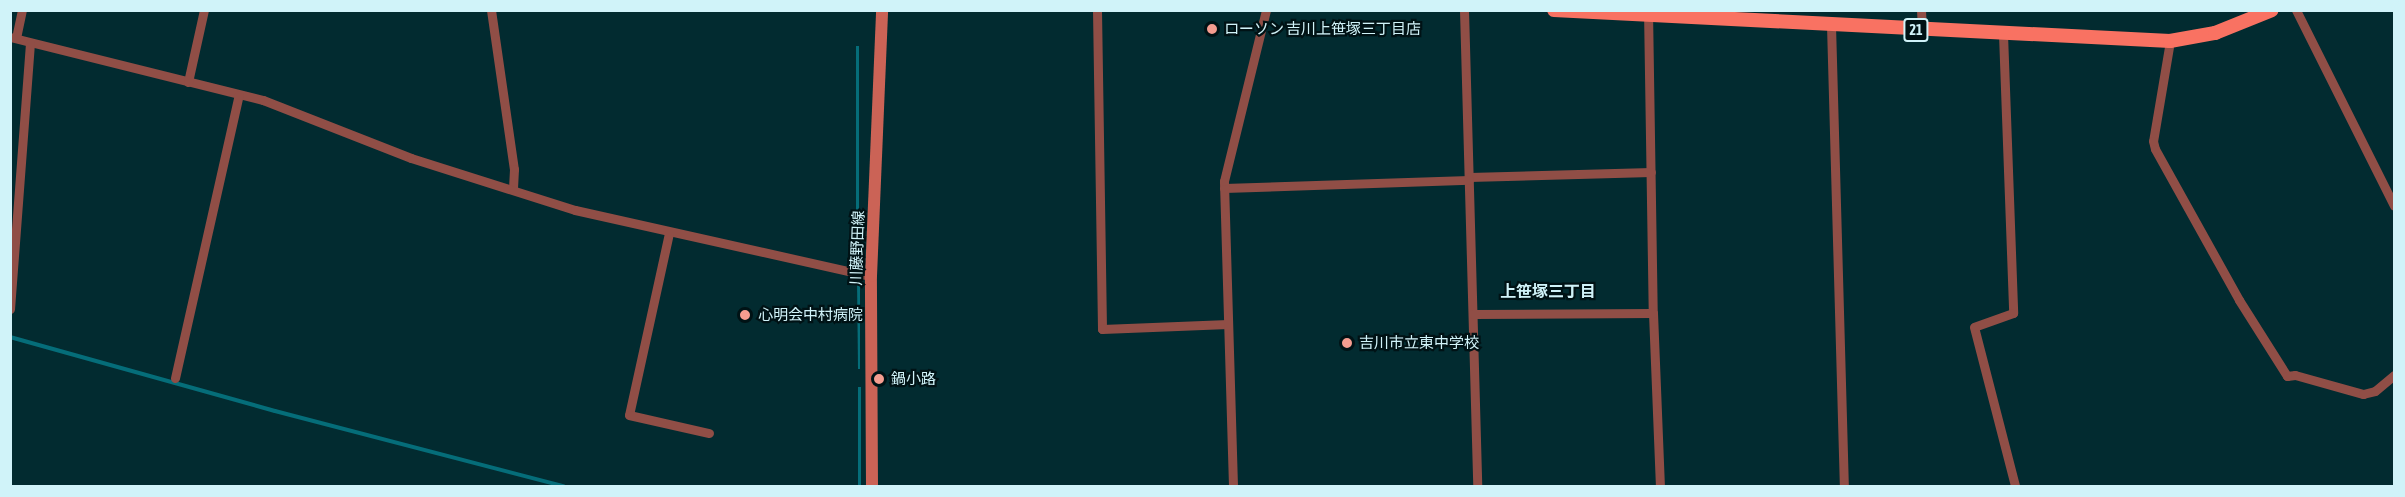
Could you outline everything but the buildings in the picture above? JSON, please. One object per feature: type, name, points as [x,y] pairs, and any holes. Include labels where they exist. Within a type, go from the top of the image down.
[{"type":"main road","name":"川藤野田線","points":[[872,486],[871,276],[882,10]]},
{"type":"main road","name":"21","points":[[1554,10],[2170,41],[2215,33],[2272,10]]},
{"type":"street","points":[[22,10],[13,38],[262,100],[451,172],[513,189],[575,210],[669,233],[871,276]]},
{"type":"street","points":[[188,82],[204,10]]},
{"type":"street","points":[[491,10],[514,170],[513,189]]},
{"type":"street","points":[[1097,10],[1102,329],[1228,324]]},
{"type":"street","points":[[1233,486],[1224,188],[1266,10]]},
{"type":"street","points":[[1464,10],[1477,486]]},
{"type":"street","points":[[1921,10],[1922,30]]},
{"type":"street","points":[[2296,10],[2394,206]]},
{"type":"street","points":[[1648,13],[1653,313],[1660,486]]},
{"type":"street","points":[[1831,25],[1844,486]]},
{"type":"street","points":[[2003,34],[2013,313],[1974,327],[2015,486]]},
{"type":"street","points":[[2170,41],[2153,141],[2155,149],[2239,300],[2287,376],[2295,375],[2363,394],[2374,391],[2394,375]]},
{"type":"street","points":[[10,309],[30,43]]},
{"type":"street","points":[[175,378],[239,95]]},
{"type":"street","points":[[1224,188],[1651,172]]},
{"type":"street","points":[[669,233],[629,415],[709,433]]},
{"type":"street","points":[[1473,314],[1653,313]]},
{"type":"water","points":[[856,46],[859,46],[859,246],[856,246]]},
{"type":"water","points":[[857,278],[860,279],[860,369],[858,369]]},
{"type":"water","points":[[858,387],[861,387],[861,486],[858,486]]},
{"type":"waterway","points":[[10,337],[275,411],[563,486]]},
{"type":"place","name":"ローソン 吉川上笹塚三丁目店","points":[[1212,29]]},
{"type":"place","name":"心明会中村病院","points":[[745,315]]},
{"type":"place","name":"吉川市立東中学校","points":[[1347,343]]},
{"type":"place","name":"鍋小路","points":[[879,379]]},
{"type":"district","name":"上笹塚三丁目","points":[[1548,291]]}]
